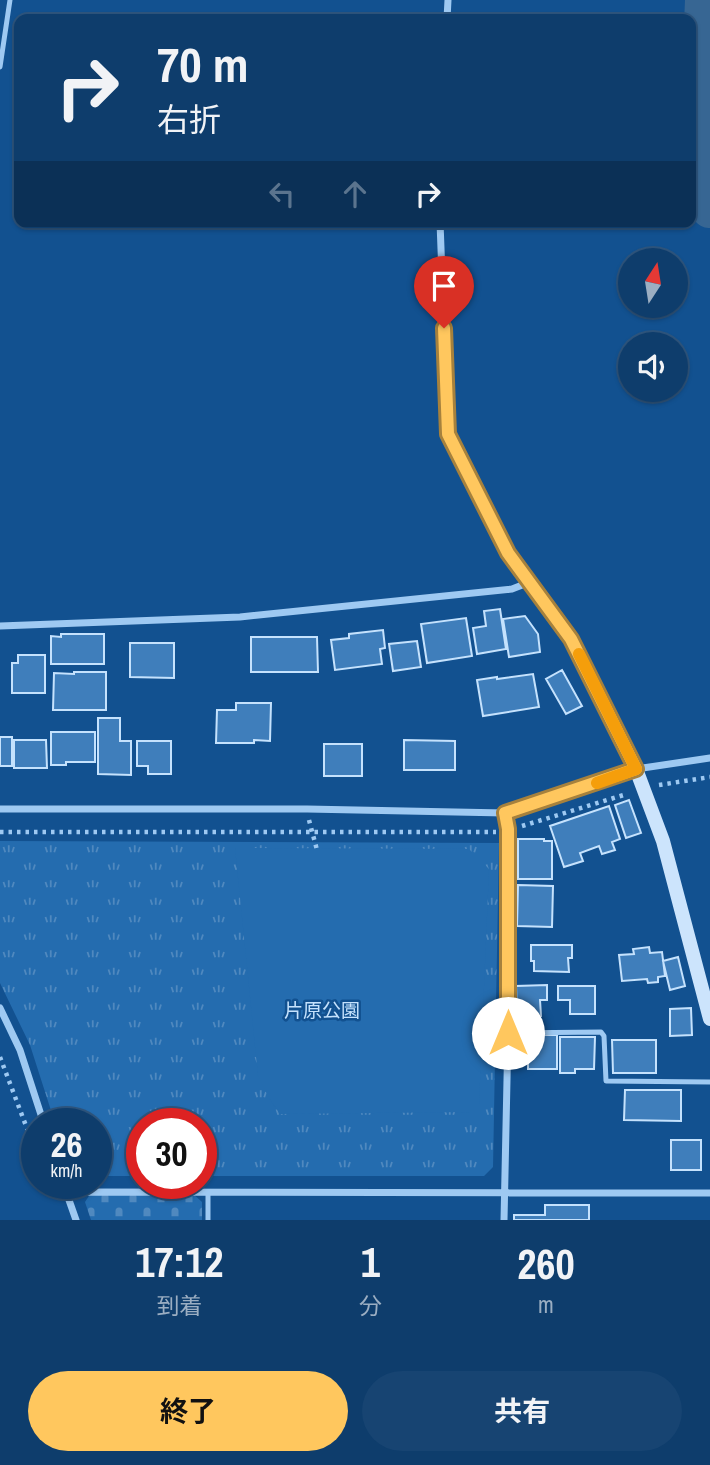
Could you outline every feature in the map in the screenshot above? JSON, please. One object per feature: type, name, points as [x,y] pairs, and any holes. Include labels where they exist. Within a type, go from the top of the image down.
[{"type":"street","points":[[440,228],[448,434],[508,553],[571,639],[636,769],[673,877],[708,1002],[710,1018]]},
{"type":"street","points":[[0,626],[240,617],[512,589],[530,582]]},
{"type":"street","points":[[0,809],[307,809],[505,813],[636,769],[710,758]]},
{"type":"street","points":[[504,1220],[508,1033],[508,829],[505,813]]},
{"type":"street","points":[[0,1008],[20,1050],[39,1108]]},
{"type":"street","points":[[217,1192],[710,1193]]},
{"type":"street","points":[[68,1199],[76,1220]]},
{"type":"lane","points":[[0,66],[10,0]]},
{"type":"lane","points":[[508,1033],[601,1032],[604,1036],[606,1081],[710,1082]]},
{"type":"lane","points":[[208,1199],[208,1220]]},
{"type":"path","points":[[663,784],[710,777]]},
{"type":"path","points":[[523,826],[629,793]]},
{"type":"path","points":[[307,809],[317,850]]},
{"type":"path","points":[[0,832],[493,833]]},
{"type":"path","points":[[0,1057],[21,1113]]},
{"type":"green space","name":"片原公園","points":[[0,841],[499,843],[493,1167],[484,1176],[217,1176],[217,1108],[126,1108],[126,1176],[112,1176],[112,1108],[50,1108],[30,1045],[0,983]]},
{"type":"green space","points":[[235,848],[469,849],[489,869],[479,1104],[471,1112],[280,1114],[258,1076]]},
{"type":"green space","points":[[112,1193],[126,1193],[126,1199],[199,1199],[202,1202],[202,1220],[91,1220],[85,1202],[87,1199],[112,1199]]},
{"type":"building","points":[[500,609],[506,649],[477,654],[473,628],[486,626],[484,611]]},
{"type":"building","points":[[525,616],[538,634],[540,652],[509,657],[503,619]]},
{"type":"building","points":[[466,618],[472,656],[427,663],[421,624]]},
{"type":"building","points":[[383,630],[385,648],[380,649],[382,664],[335,670],[331,640],[349,638],[349,634]]},
{"type":"building","points":[[61,634],[104,634],[104,664],[51,664],[51,636],[61,637]]},
{"type":"building","points":[[251,637],[317,637],[318,672],[251,672]]},
{"type":"building","points":[[417,641],[421,667],[393,671],[389,644]]},
{"type":"building","points":[[130,643],[174,643],[174,678],[130,677]]},
{"type":"building","points":[[18,655],[45,655],[45,693],[12,693],[12,663],[18,663]]},
{"type":"building","points":[[562,670],[582,706],[566,714],[546,679]]},
{"type":"building","points":[[106,672],[106,710],[53,710],[54,673]]},
{"type":"building","points":[[533,674],[539,707],[483,716],[477,680]]},
{"type":"building","points":[[236,703],[271,703],[270,741],[216,743],[217,710],[236,710]]},
{"type":"building","points":[[98,718],[120,718],[120,741],[131,741],[131,775],[98,774]]},
{"type":"building","points":[[51,732],[95,732],[95,762],[51,765]]},
{"type":"building","points":[[0,737],[12,737],[12,766],[0,766]]},
{"type":"building","points":[[14,740],[46,740],[47,768],[14,768]]},
{"type":"building","points":[[404,740],[455,741],[455,770],[404,770]]},
{"type":"building","points":[[137,741],[171,741],[171,774],[148,774],[148,766],[137,766]]},
{"type":"building","points":[[324,744],[362,744],[362,776],[324,776]]},
{"type":"building","points":[[629,800],[641,833],[626,838],[615,805]]},
{"type":"building","points":[[609,806],[620,839],[612,842],[615,850],[602,854],[599,846],[580,853],[583,861],[564,867],[550,826]]},
{"type":"building","points":[[518,839],[552,841],[552,879],[518,879]]},
{"type":"building","points":[[518,885],[553,886],[552,927],[517,926]]},
{"type":"building","points":[[531,945],[572,945],[572,958],[568,958],[569,972],[534,971]]},
{"type":"building","points":[[649,947],[650,953],[662,952],[665,976],[658,977],[658,982],[648,983],[647,979],[622,981],[619,955],[634,954],[633,949]]},
{"type":"building","points":[[678,957],[685,986],[670,990],[663,961]]},
{"type":"building","points":[[547,985],[547,1000],[540,1000],[541,1016],[517,1016],[516,986]]},
{"type":"building","points":[[558,986],[595,986],[595,1014],[570,1014],[570,1000],[558,1000]]},
{"type":"building","points":[[691,1008],[692,1035],[670,1036],[670,1009]]},
{"type":"building","points":[[557,1035],[557,1069],[528,1069],[528,1048],[516,1048],[516,1037]]},
{"type":"building","points":[[560,1037],[595,1037],[594,1069],[575,1069],[575,1073],[560,1073]]},
{"type":"building","points":[[612,1040],[656,1040],[656,1073],[613,1073]]},
{"type":"building","points":[[625,1090],[681,1090],[681,1121],[624,1120]]},
{"type":"building","points":[[671,1140],[701,1140],[701,1170],[671,1170]]},
{"type":"building","points":[[545,1205],[589,1205],[589,1220],[514,1220],[514,1215],[545,1215]]},
{"type":"waterway","points":[[705,0],[701,100],[705,193],[710,208]]},
{"type":"slow traffic","points":[[579,654],[636,769],[597,783]]},
{"type":"route","points":[[444,328],[448,434],[508,553],[571,639],[636,769],[505,813],[508,829],[508,1033]]}]
